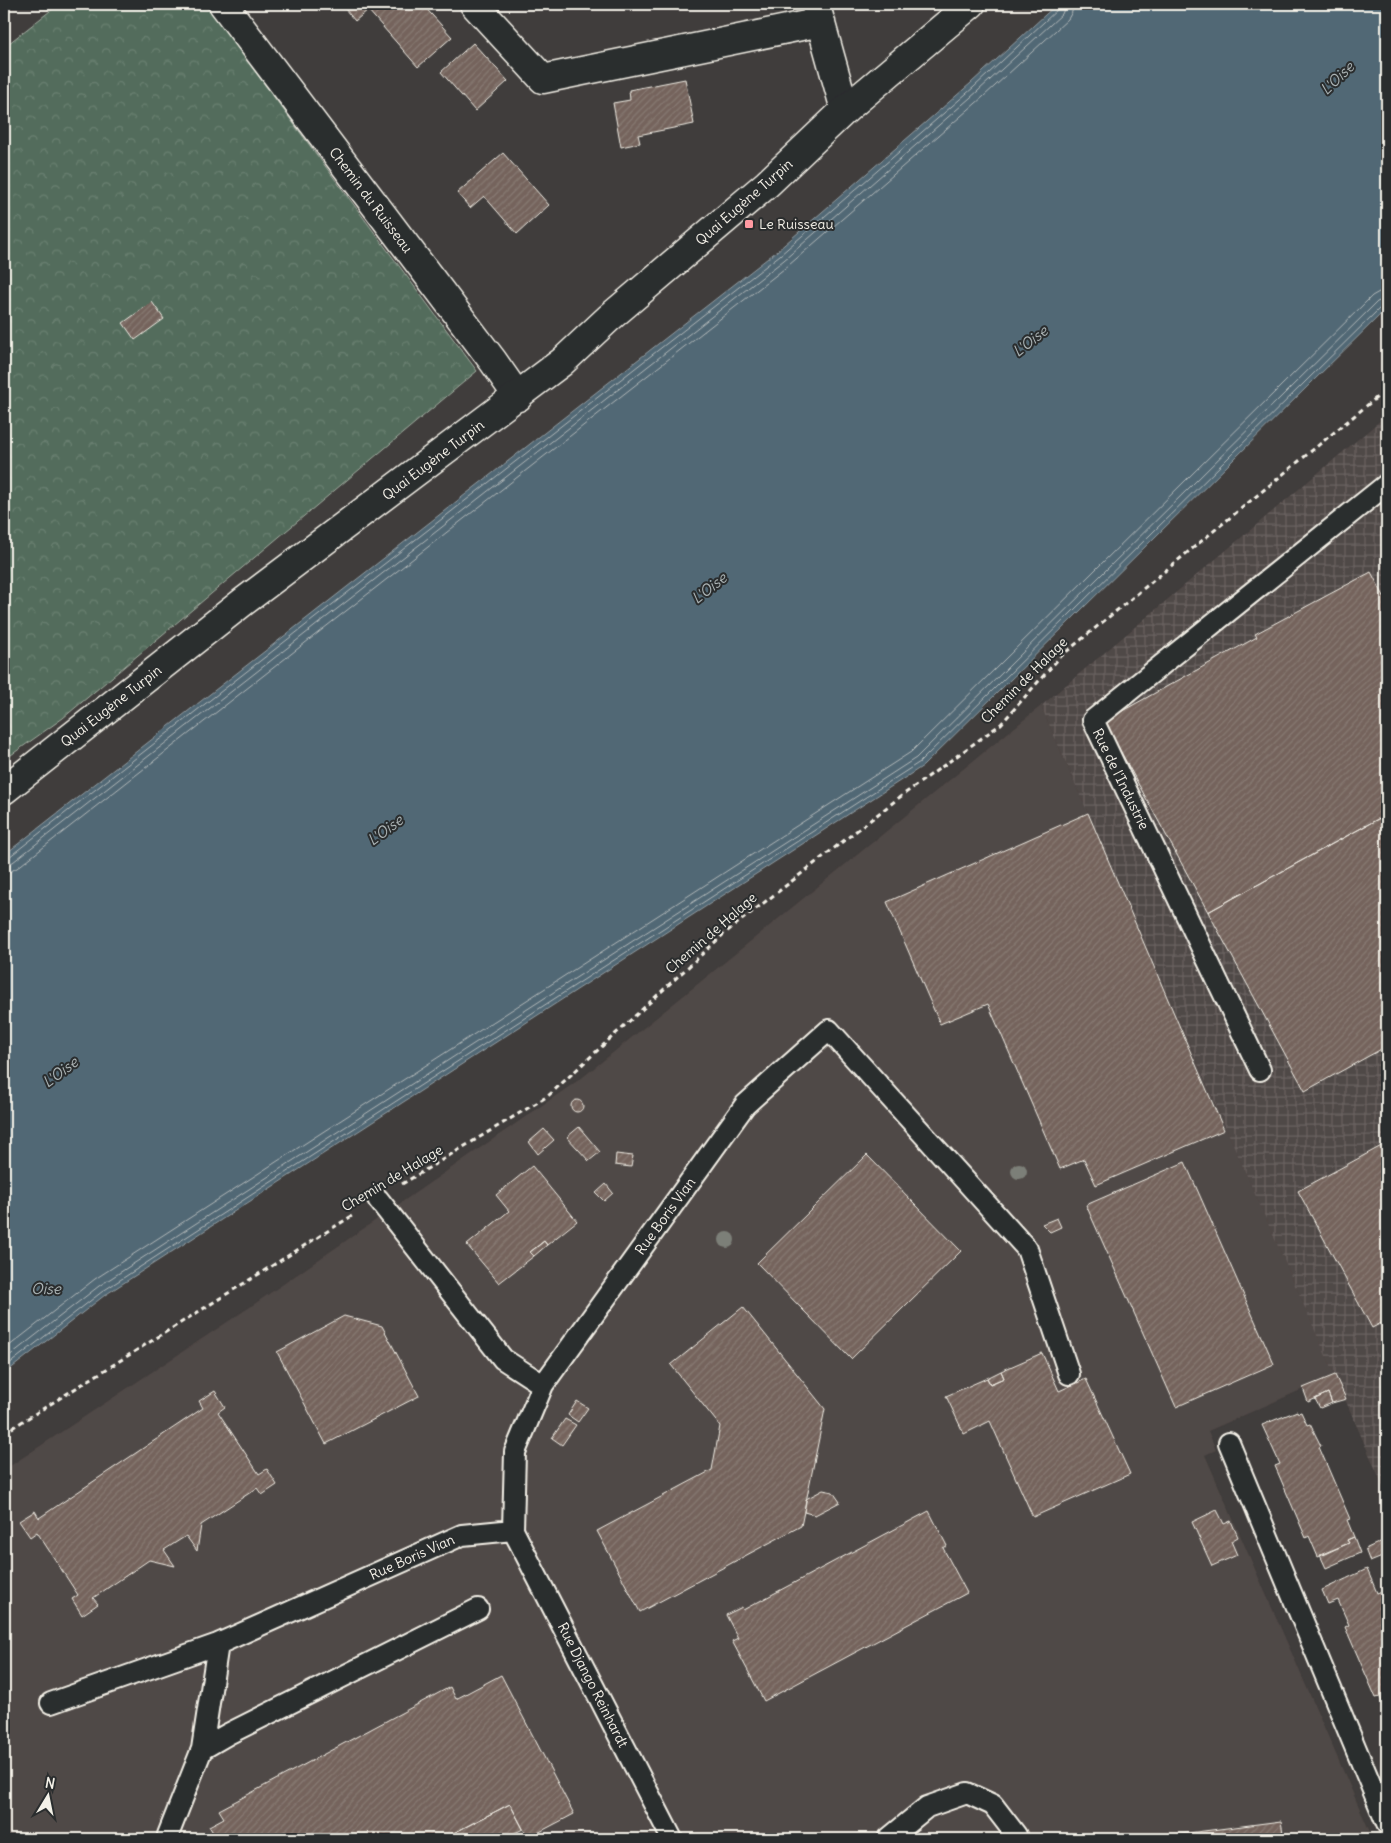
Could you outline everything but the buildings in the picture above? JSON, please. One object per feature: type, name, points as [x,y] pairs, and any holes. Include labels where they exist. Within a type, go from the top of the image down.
[{"type":"main road","name":"Chemin du Ruisseau","points":[[223,4],[493,361],[518,397]]},
{"type":"main road","points":[[474,4],[543,79],[818,13],[845,110]]},
{"type":"main road","name":"Quai Eugène Turpin","points":[[4,790],[243,602],[518,397],[562,362],[609,318],[767,184],[845,110],[971,4]]},
{"type":"lane","name":"Rue de l'Industrie","points":[[1260,1070],[1093,720],[1387,484]]},
{"type":"lane","name":"Rue Boris Vian","points":[[51,1703],[218,1644],[462,1535],[513,1530],[515,1452],[543,1385],[745,1105],[829,1030],[1027,1249],[1068,1374]]},
{"type":"lane","points":[[378,1199],[503,1359],[543,1385]]},
{"type":"lane","points":[[1229,1443],[1387,1824]]},
{"type":"lane","name":"Rue Django Reinhardt","points":[[513,1530],[672,1839]]},
{"type":"lane","points":[[202,1749],[228,1734],[478,1609]]},
{"type":"lane","points":[[169,1839],[168,1835],[202,1749],[218,1644]]},
{"type":"lane","points":[[888,1839],[928,1807],[967,1793],[993,1805],[1017,1839]]},
{"type":"path","name":"Chemin de Halage","points":[[4,1432],[378,1199],[548,1096],[725,933],[900,797],[1002,724],[1060,657],[1387,389]]},
{"type":"shaded area","points":[[1387,415],[1387,1495],[1041,706]]},
{"type":"shaded area","points":[[1041,706],[1335,1375],[1208,1431],[1216,1450],[1205,1455],[1373,1839],[4,1839],[4,1470],[250,1307],[583,1077]]},
{"type":"green space","points":[[59,4],[205,4],[477,371],[63,718],[4,760],[4,47]]},
{"type":"water","points":[[1057,4],[1387,4],[1387,308],[923,766],[105,1295],[4,1374],[4,855],[777,251],[971,83]]},
{"type":"place","name":"Le Ruisseau","points":[[749,224]]},
{"type":"water label","name":"L'Oise","points":[[1337,78]]},
{"type":"water label","name":"L'Oise","points":[[1030,341]]},
{"type":"water label","name":"L'Oise","points":[[709,588]]},
{"type":"water label","name":"L'Oise","points":[[385,830]]},
{"type":"water label","name":"L'Oise","points":[[60,1072]]},
{"type":"water label","name":"Oise","points":[[46,1288]]}]
